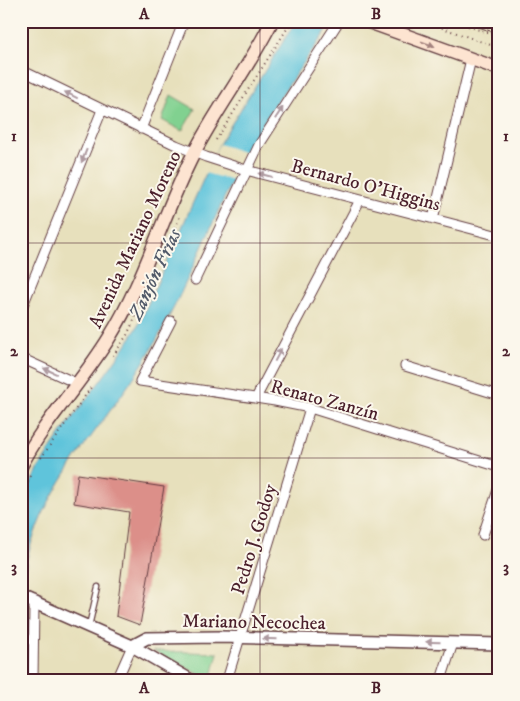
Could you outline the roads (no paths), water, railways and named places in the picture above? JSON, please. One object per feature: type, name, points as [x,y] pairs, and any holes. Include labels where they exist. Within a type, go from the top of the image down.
[{"type":"main road","points":[[261,41],[263,21]]},
{"type":"main road","name":"Avenida Mariano Moreno","points":[[21,466],[38,438],[110,337],[194,153],[272,21]]},
{"type":"main road","points":[[366,21],[499,69]]},
{"type":"street","points":[[141,129],[184,21]]},
{"type":"street","points":[[194,280],[243,169],[339,21]]},
{"type":"street","points":[[433,219],[471,59]]},
{"type":"street","name":"Bernardo O'Higgins","points":[[21,70],[141,129],[211,159],[499,236]]},
{"type":"street","points":[[21,310],[102,110]]},
{"type":"street","points":[[256,398],[360,200]]},
{"type":"street","name":"Renato Zanzín","points":[[171,321],[140,381],[310,408],[499,467]]},
{"type":"street","points":[[21,358],[78,384]]},
{"type":"street","points":[[405,366],[499,395]]},
{"type":"street","name":"Pedro J. Godoy","points":[[227,680],[310,408]]},
{"type":"street","points":[[484,535],[499,487]]},
{"type":"street","points":[[22,598],[132,646],[191,680]]},
{"type":"street","points":[[33,680],[34,603]]},
{"type":"street","name":"Mariano Necochea","points":[[132,646],[147,638],[240,638],[499,644]]},
{"type":"street","points":[[441,680],[453,643]]},
{"type":"street","points":[[116,680],[132,646]]},
{"type":"lane","points":[[88,627],[98,587]]},
{"type":"water","points":[[296,21],[333,21],[280,97],[251,144],[176,303],[148,355],[133,379],[68,469],[41,518],[31,544],[24,577],[22,612],[23,680],[21,680],[21,505],[45,457],[125,347],[139,324],[219,144]]},
{"type":"tram line","points":[[461,21],[499,34]]},
{"type":"tram line","points":[[488,21],[499,25]]},
{"type":"water label","name":"Zanjón Frías","points":[[154,274]]}]
